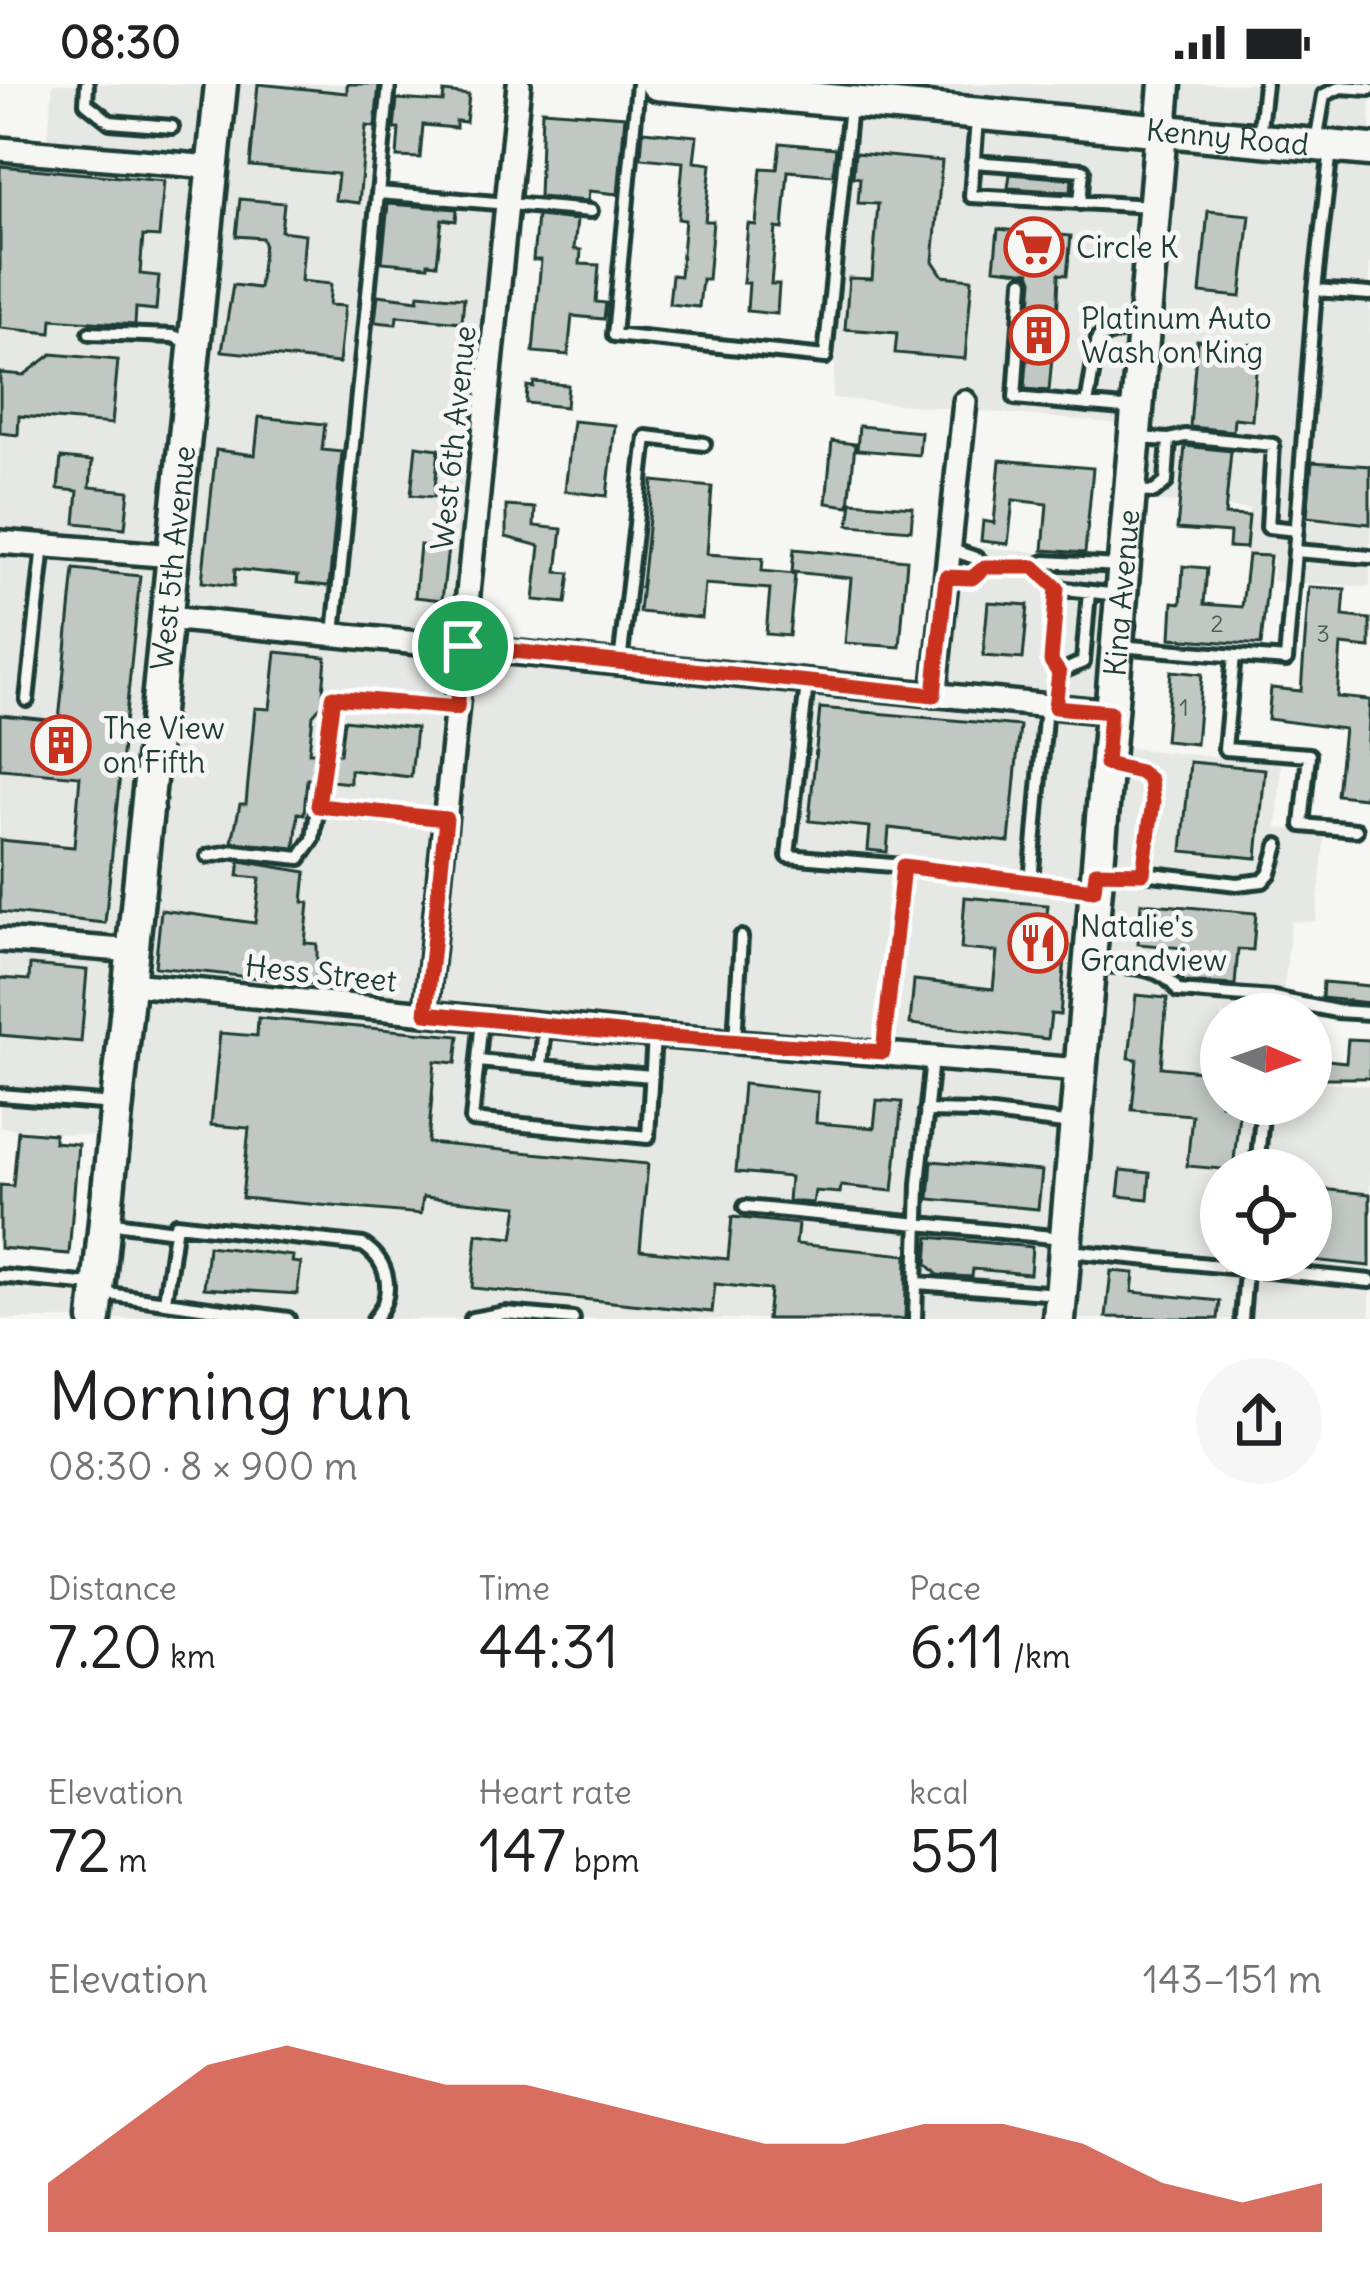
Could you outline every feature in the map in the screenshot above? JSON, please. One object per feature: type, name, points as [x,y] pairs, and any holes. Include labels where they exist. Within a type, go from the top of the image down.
[{"type":"street","name":"West 5th Avenue","points":[[97,1299],[221,84]]},
{"type":"street","name":"West 6th Avenue","points":[[426,1013],[519,84]]},
{"type":"street","name":"Kenny Road","points":[[657,84],[1370,150]]},
{"type":"street","name":"King Avenue","points":[[1060,1307],[1165,84]]},
{"type":"street","points":[[0,149],[211,167]]},
{"type":"street","points":[[934,695],[965,402]]},
{"type":"street","points":[[0,542],[173,556]]},
{"type":"street","points":[[167,618],[1110,712]]},
{"type":"street","points":[[0,940],[134,951]]},
{"type":"street","name":"Hess Street","points":[[130,984],[545,1026],[1080,1070]]},
{"type":"lane","points":[[87,84],[86,104],[110,122],[172,127]]},
{"type":"lane","points":[[334,634],[389,84]]},
{"type":"lane","points":[[638,84],[614,335],[825,356],[850,101]]},
{"type":"lane","points":[[1258,140],[1265,84]]},
{"type":"lane","points":[[1116,646],[1286,661],[1316,290],[1324,95],[1341,87],[1370,89]]},
{"type":"lane","points":[[978,113],[971,196],[1154,207]]},
{"type":"lane","points":[[973,162],[1083,170],[1081,203]]},
{"type":"lane","points":[[379,193],[591,211]]},
{"type":"lane","points":[[1023,281],[1016,398],[1088,405],[1169,440],[1185,436],[1273,445],[1268,527],[1297,530]]},
{"type":"lane","points":[[1316,290],[1370,294]]},
{"type":"lane","points":[[1088,405],[1098,338],[1126,329],[1144,332]]},
{"type":"lane","points":[[89,333],[127,338],[173,336],[194,345]]},
{"type":"lane","points":[[620,663],[646,437],[704,444]]},
{"type":"lane","points":[[1130,490],[1154,492],[1166,482],[1169,440]]},
{"type":"lane","points":[[27,700],[44,545]]},
{"type":"lane","points":[[949,549],[978,559],[985,567]]},
{"type":"lane","points":[[1295,551],[1370,557]]},
{"type":"lane","points":[[946,577],[972,578],[985,567],[1034,567],[1045,562],[1122,581]]},
{"type":"lane","points":[[1034,567],[1057,588],[1089,592],[1122,581]]},
{"type":"lane","points":[[1031,882],[1059,673],[1051,661],[1057,588]]},
{"type":"lane","points":[[1059,673],[1083,662],[1089,592]]},
{"type":"lane","points":[[1234,656],[1225,748],[1309,755],[1302,825],[1356,830]]},
{"type":"lane","points":[[807,682],[788,856],[1031,882],[1095,881],[1143,873],[1237,884],[1263,881],[1278,845]]},
{"type":"lane","points":[[208,856],[235,851],[300,858],[313,839],[333,697],[457,708]]},
{"type":"lane","points":[[1106,764],[1140,772],[1150,780],[1153,802],[1143,873]]},
{"type":"lane","points":[[318,806],[446,819]]},
{"type":"lane","points":[[883,1052],[903,866]]},
{"type":"lane","points":[[735,1041],[741,937]]},
{"type":"lane","points":[[1088,965],[1158,971],[1178,991],[1205,993]]},
{"type":"lane","points":[[1332,1010],[1370,1013]]},
{"type":"lane","points":[[482,1019],[472,1120],[648,1137],[654,1035]]},
{"type":"lane","points":[[541,1067],[545,1026]]},
{"type":"lane","points":[[915,1319],[932,1056]]},
{"type":"lane","points":[[478,1061],[652,1076]]},
{"type":"lane","points":[[0,1095],[117,1105]]},
{"type":"lane","points":[[926,1111],[1076,1124]]},
{"type":"lane","points":[[745,1207],[1200,1259]]},
{"type":"lane","points":[[105,1222],[175,1231]]},
{"type":"lane","points":[[165,1301],[176,1224],[369,1248],[384,1270],[388,1296],[374,1319]]},
{"type":"lane","points":[[0,1276],[97,1299],[165,1301],[288,1319]]},
{"type":"lane","points":[[1332,1276],[1370,1281]]},
{"type":"lane","points":[[1242,1319],[1245,1281]]},
{"type":"lane","points":[[918,1283],[1060,1307]]},
{"type":"lane","points":[[472,1319],[505,1313],[573,1319]]},
{"type":"shaded area","points":[[53,84],[388,84],[378,191],[510,205],[465,645],[936,692],[949,544],[1124,561],[1110,746],[1281,764],[1277,828],[1325,832],[1316,921],[1291,922],[1283,993],[1200,993],[1200,1125],[1332,1125],[1332,1083],[1370,1086],[1370,1319],[0,1319],[0,1270],[89,1278],[100,1137],[0,1127],[0,148],[46,152]]},
{"type":"shaded area","points":[[831,84],[1370,84],[1370,587],[1272,581],[1273,558],[1246,555],[1249,509],[1129,499],[1134,425],[832,398],[861,88]]},
{"type":"building","points":[[258,84],[347,93],[347,84],[379,84],[375,127],[366,126],[359,203],[335,200],[338,174],[250,166]]},
{"type":"building","points":[[444,92],[469,95],[466,122],[456,121],[456,128],[423,125],[420,158],[397,157],[397,99],[443,102]]},
{"type":"building","points":[[542,110],[625,116],[618,194],[589,191],[588,201],[539,197]]},
{"type":"building","points":[[643,131],[697,136],[694,162],[711,164],[705,221],[713,221],[708,280],[702,279],[699,307],[669,304],[672,275],[680,276],[683,162],[641,158]]},
{"type":"building","points":[[780,143],[836,148],[833,175],[788,171],[783,229],[776,228],[771,284],[779,284],[777,314],[747,311],[749,283],[743,283],[748,224],[756,225],[761,168],[777,169]]},
{"type":"building","points":[[855,153],[942,161],[933,261],[943,276],[972,279],[965,359],[895,353],[897,333],[845,329],[849,278],[872,279],[878,204],[858,203]]},
{"type":"building","points":[[0,166],[164,181],[159,237],[143,236],[140,274],[159,276],[156,310],[136,308],[135,325],[52,319],[51,333],[0,328]]},
{"type":"building","points":[[1010,174],[1072,179],[1071,192],[1008,188]]},
{"type":"building","points":[[240,199],[284,203],[281,231],[305,234],[301,281],[331,284],[329,305],[345,306],[339,363],[222,351],[233,285],[259,288],[264,244],[262,238],[236,236]]},
{"type":"building","points":[[388,204],[457,209],[456,221],[442,219],[437,264],[382,262]]},
{"type":"building","points":[[1208,211],[1250,215],[1241,297],[1200,293]]},
{"type":"building","points":[[537,216],[577,220],[574,249],[581,250],[580,264],[599,265],[596,302],[606,303],[604,319],[572,316],[568,355],[533,352],[541,260],[533,260]]},
{"type":"building","points":[[998,229],[1071,236],[1067,275],[1059,274],[1049,391],[1025,389],[1033,280],[1030,272],[994,268]]},
{"type":"building","points":[[419,294],[464,298],[462,322],[397,316],[396,324],[375,322],[378,295],[418,300]]},
{"type":"building","points":[[1197,340],[1258,345],[1252,420],[1234,418],[1233,431],[1190,427]]},
{"type":"building","points":[[52,354],[118,360],[112,424],[19,416],[18,435],[0,433],[0,373],[24,375]]},
{"type":"building","points":[[534,382],[568,385],[566,407],[526,403],[527,386],[533,387]]},
{"type":"building","points":[[259,417],[325,424],[322,450],[342,452],[329,586],[297,583],[298,576],[235,569],[234,586],[202,582],[216,450],[255,455]]},
{"type":"building","points":[[573,421],[615,425],[607,496],[565,491]]},
{"type":"building","points":[[859,426],[921,432],[919,455],[857,450]]},
{"type":"building","points":[[832,441],[855,444],[849,506],[826,503]]},
{"type":"building","points":[[416,446],[439,449],[434,497],[411,495]]},
{"type":"building","points":[[1185,446],[1231,451],[1225,515],[1249,516],[1246,548],[1229,547],[1230,533],[1177,529]]},
{"type":"building","points":[[61,458],[92,461],[90,487],[129,491],[125,528],[75,523],[78,491],[58,489]]},
{"type":"building","points":[[1000,460],[1093,468],[1085,553],[1043,550],[1047,504],[1013,500],[1008,544],[981,541],[983,521],[994,523]]},
{"type":"building","points":[[1312,462],[1370,466],[1370,524],[1307,517]]},
{"type":"building","points":[[653,481],[712,487],[707,554],[763,558],[762,571],[795,574],[789,636],[766,634],[770,589],[705,584],[702,618],[639,612]]},
{"type":"building","points":[[852,502],[913,507],[911,530],[849,525]]},
{"type":"building","points":[[506,506],[535,508],[534,526],[562,529],[557,572],[570,573],[566,603],[534,600],[540,546],[506,537]]},
{"type":"building","points":[[420,545],[448,548],[442,600],[415,597]]},
{"type":"building","points":[[794,549],[907,560],[900,647],[845,643],[851,578],[792,572]]},
{"type":"building","points":[[1248,555],[1270,556],[1261,645],[1171,638],[1173,602],[1181,603],[1183,566],[1207,568],[1204,604],[1242,607]]},
{"type":"building","name":"The View on Fifth","points":[[74,569],[140,576],[105,923],[0,912],[0,840],[74,847],[80,776],[0,769],[0,715],[59,721]]},
{"type":"building","points":[[1309,587],[1345,589],[1343,616],[1370,619],[1370,648],[1341,645],[1337,697],[1370,700],[1365,798],[1337,795],[1344,729],[1268,719],[1271,688],[1301,691]]},
{"type":"building","points":[[988,602],[1028,605],[1023,659],[983,656]]},
{"type":"building","points":[[276,652],[326,657],[322,705],[313,715],[312,779],[307,779],[304,814],[298,813],[295,848],[232,842],[240,804],[246,804],[255,708],[270,709]]},
{"type":"building","points":[[1171,671],[1202,674],[1196,744],[1165,741]]},
{"type":"building","points":[[820,708],[1020,726],[1009,842],[889,828],[887,852],[868,850],[870,827],[809,821]]},
{"type":"building","points":[[344,720],[416,728],[411,777],[350,770],[350,783],[331,781]]},
{"type":"building","points":[[1190,762],[1265,769],[1257,858],[1182,851]]},
{"type":"building","points":[[240,861],[306,872],[305,943],[317,944],[317,984],[155,967],[161,910],[255,923],[260,878],[238,876]]},
{"type":"building","points":[[965,897],[1048,905],[1045,932],[1067,934],[1060,1015],[1051,1014],[1048,1039],[910,1024],[914,980],[993,989],[997,952],[961,949]]},
{"type":"building","points":[[1141,903],[1256,913],[1253,950],[1238,949],[1235,985],[1183,982],[1184,948],[1138,944]]},
{"type":"building","points":[[30,965],[87,970],[81,1042],[0,1035],[0,978],[29,980]]},
{"type":"building","points":[[1323,982],[1370,986],[1370,1003],[1332,999],[1332,993],[1322,993]]},
{"type":"building","points":[[1136,995],[1167,998],[1161,1067],[1200,1071],[1200,1125],[1238,1125],[1235,1149],[1200,1149],[1200,1167],[1187,1166],[1192,1115],[1132,1110],[1137,1059],[1129,1058]]},
{"type":"building","points":[[258,1018],[459,1036],[456,1063],[435,1061],[428,1143],[648,1164],[640,1250],[728,1259],[732,1217],[798,1224],[796,1244],[907,1255],[905,1319],[767,1319],[770,1290],[715,1284],[712,1312],[472,1288],[477,1234],[513,1238],[518,1206],[423,1197],[421,1214],[242,1198],[249,1128],[211,1125],[220,1033],[257,1036]]},
{"type":"building","points":[[1348,1039],[1370,1040],[1370,1078],[1332,1078],[1332,1060],[1346,1062]]},
{"type":"building","points":[[743,1084],[818,1092],[816,1123],[874,1128],[877,1100],[902,1102],[893,1191],[841,1186],[840,1193],[815,1191],[813,1203],[788,1201],[790,1177],[736,1172]]},
{"type":"building","points":[[18,1131],[54,1134],[54,1142],[78,1144],[69,1254],[0,1248],[0,1185],[13,1186]]},
{"type":"building","points":[[932,1161],[1042,1171],[1038,1209],[929,1199]]},
{"type":"building","points":[[1121,1170],[1150,1173],[1148,1199],[1118,1196]]},
{"type":"building","points":[[1332,1190],[1370,1194],[1370,1266],[1332,1262]]},
{"type":"building","points":[[929,1237],[1032,1247],[1030,1274],[973,1269],[972,1277],[938,1275],[927,1264]]},
{"type":"building","points":[[208,1246],[293,1256],[292,1262],[301,1263],[297,1294],[204,1288]]},
{"type":"building","points":[[1111,1271],[1134,1273],[1132,1292],[1220,1301],[1218,1319],[1106,1317]]},
{"type":"place","name":"Circle K","points":[[1034,247]]},
{"type":"place","name":"Platinum Auto Wash on King","points":[[1039,335]]},
{"type":"place","name":"The View on Fifth","points":[[61,745]]},
{"type":"place","name":"Natalie's Grandview","points":[[1038,943]]},
{"type":"route","points":[[985,567],[1034,567],[1057,588],[1051,661],[1059,673],[1055,707],[1110,712],[1106,764],[1140,772],[1150,780],[1153,802],[1143,873],[1096,872],[1094,890],[903,866],[883,1052],[629,1034],[426,1013],[446,819],[318,806],[333,697],[457,708],[463,646],[934,695],[946,577],[972,578],[985,567]]}]
